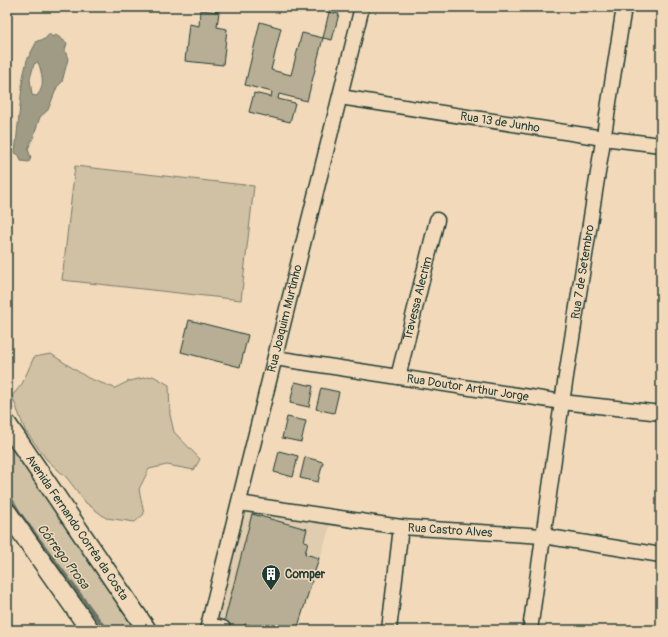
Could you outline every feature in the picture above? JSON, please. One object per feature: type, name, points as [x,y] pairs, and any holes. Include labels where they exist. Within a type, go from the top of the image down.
[{"type":"main road","name":"Avenida Fernando Corrêa da Costa","points":[[7,424],[147,630]]},
{"type":"main road","points":[[7,512],[90,630]]},
{"type":"street","name":"Rua Joaquim Murtinho","points":[[208,627],[362,7]]},
{"type":"street","name":"Rua 7 de Setembro","points":[[530,630],[562,402],[624,7]]},
{"type":"street","name":"Rua 13 de Junho","points":[[340,97],[604,138],[661,145]]},
{"type":"street","name":"Travessa Alecrim","points":[[398,377],[437,220]]},
{"type":"street","name":"Rua Doutor Arthur Jorge","points":[[275,358],[562,402],[661,414]]},
{"type":"street","name":"Rua Castro Alves","points":[[239,503],[401,527],[543,536],[661,555]]},
{"type":"street","points":[[389,630],[401,527]]},
{"type":"street","points":[[208,627],[223,628]]},
{"type":"shaded area","points":[[49,34],[53,37],[56,35],[67,43],[65,50],[68,59],[62,82],[57,87],[48,110],[40,117],[28,149],[31,158],[29,162],[21,161],[19,155],[15,153],[23,77],[27,60],[37,41],[45,39]],"holes":[[[38,62],[42,75],[42,85],[36,96],[32,95],[30,79],[34,64]]]},
{"type":"shaded area","points":[[75,166],[254,186],[241,300],[62,280]]},
{"type":"shaded area","points":[[51,354],[88,378],[115,388],[129,381],[153,376],[169,385],[170,415],[174,432],[200,459],[194,470],[167,465],[149,469],[139,489],[144,514],[135,522],[106,518],[86,503],[67,478],[47,460],[25,430],[12,396],[22,384],[34,357]]},
{"type":"shaded area","points":[[7,424],[147,630],[90,630],[7,512]]},
{"type":"shaded area","name":"Comper","points":[[239,503],[333,517],[297,630],[207,630]]},
{"type":"building","points":[[309,7],[330,7],[329,12]]},
{"type":"building","points":[[200,10],[219,12],[217,27],[227,29],[223,65],[185,61],[189,24],[199,26]]},
{"type":"building","points":[[329,12],[339,14],[332,40],[323,38]]},
{"type":"building","points":[[260,22],[281,28],[271,70],[291,75],[302,33],[323,38],[307,101],[279,94],[278,99],[295,103],[290,122],[249,112],[254,93],[271,97],[272,92],[245,85]]},
{"type":"building","points":[[189,320],[248,335],[240,367],[181,352]]},
{"type":"building","points":[[295,382],[313,386],[309,407],[290,403]]},
{"type":"building","points":[[321,388],[339,392],[334,413],[316,409]]},
{"type":"building","points":[[287,417],[306,421],[301,442],[282,438]]},
{"type":"building","points":[[279,451],[298,456],[293,477],[274,472]]},
{"type":"building","points":[[305,457],[323,462],[318,482],[300,478]]},
{"type":"building","name":"Comper","points":[[252,514],[307,529],[304,541],[308,542],[305,554],[319,558],[297,630],[269,630],[245,624],[244,630],[222,630]]},
{"type":"waterway","name":"Córrego Prosa","points":[[7,493],[22,517],[106,630]]},
{"type":"place","name":"Comper","points":[[271,591]]}]
